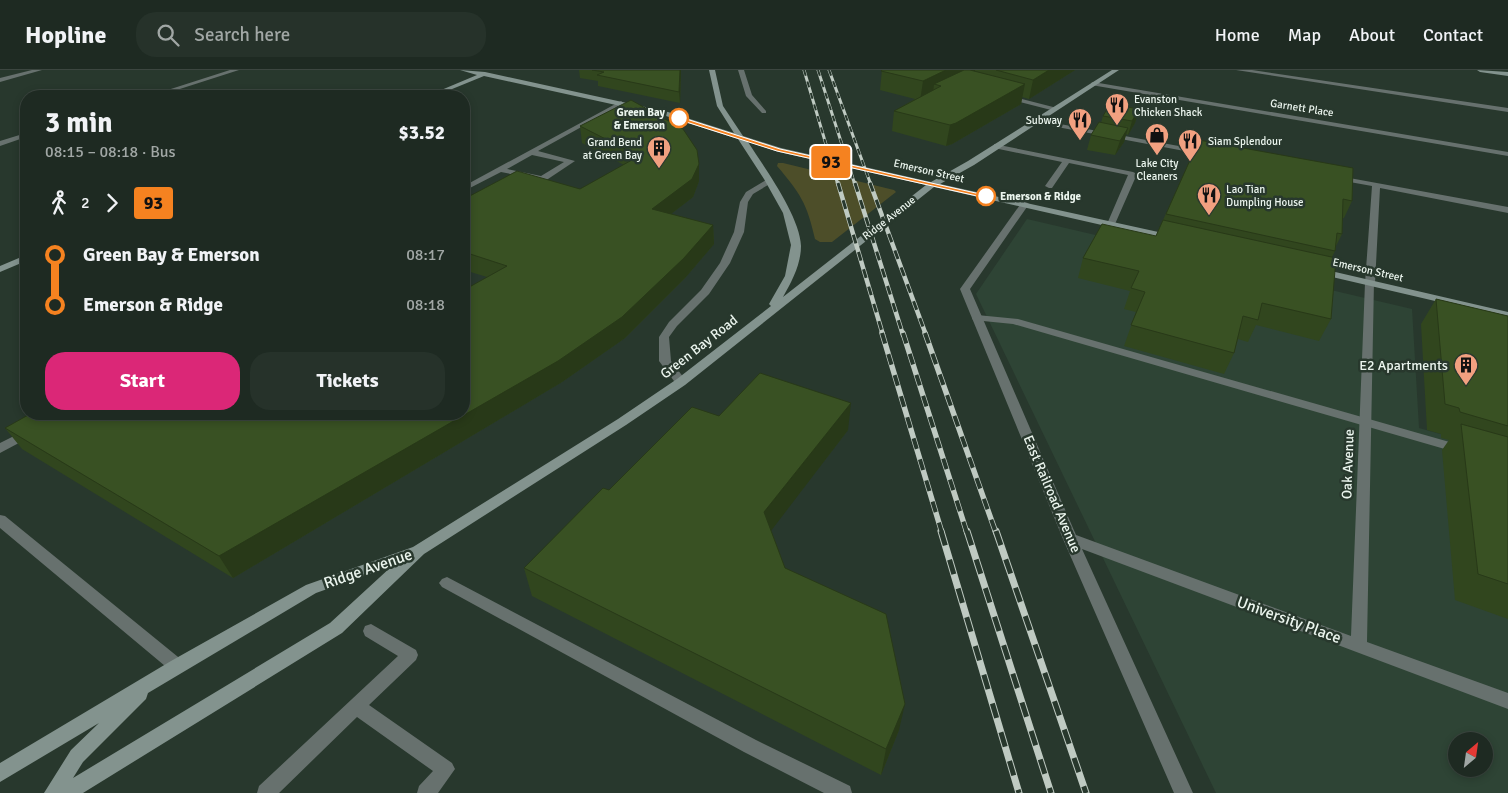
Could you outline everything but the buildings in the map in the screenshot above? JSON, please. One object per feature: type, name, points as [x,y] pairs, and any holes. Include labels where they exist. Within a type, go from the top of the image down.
[{"type":"main road","name":"Emerson Street","points":[[463,70],[668,114],[779,150],[1178,239]]},
{"type":"main road","points":[[445,90],[495,70]]},
{"type":"main road","name":"Green Bay Road","points":[[419,550],[622,422],[681,382],[770,311],[790,276],[796,245],[787,213],[720,106],[712,70]]},
{"type":"main road","name":"Ridge Avenue","points":[[770,311],[933,184],[997,146],[1116,70]]},
{"type":"main road","points":[[1480,70],[1508,74]]},
{"type":"main road","points":[[0,268],[20,260]]},
{"type":"main road","name":"Emerson Street","points":[[1312,270],[1508,315]]},
{"type":"main road","name":"Ridge Avenue","points":[[0,773],[156,678],[311,589],[419,550]]},
{"type":"main road","name":"Ridge Avenue","points":[[66,793],[336,628],[419,550]]},
{"type":"main road","points":[[54,793],[77,756],[156,678]]},
{"type":"street","points":[[0,80],[39,70]]},
{"type":"street","points":[[171,90],[236,70]]},
{"type":"street","points":[[741,70],[749,96],[764,112]]},
{"type":"street","points":[[1239,70],[1508,110]]},
{"type":"street","name":"Garnett Place","points":[[1093,84],[1508,154]]},
{"type":"street","points":[[1001,96],[1055,109]]},
{"type":"street","points":[[470,186],[621,103]]},
{"type":"street","points":[[1036,121],[1218,155]]},
{"type":"street","points":[[0,144],[20,138]]},
{"type":"street","points":[[997,146],[1134,174],[1111,224]]},
{"type":"street","points":[[499,169],[542,179],[571,161],[530,152]]},
{"type":"street","points":[[1049,186],[1066,161]]},
{"type":"street","points":[[1327,176],[1508,210]]},
{"type":"street","points":[[681,382],[664,361],[664,337],[673,324],[705,292],[725,263],[739,232],[744,202],[750,192],[769,182]]},
{"type":"street","name":"Oak Avenue","points":[[1359,646],[1370,283],[1376,185]]},
{"type":"street","name":"East Railroad Avenue","points":[[1025,204],[965,288],[1070,539],[1184,793]]},
{"type":"street","points":[[977,318],[1014,321],[1470,452]]},
{"type":"street","points":[[0,449],[39,427]]},
{"type":"street","points":[[0,520],[177,666]]},
{"type":"street","name":"University Place","points":[[1070,539],[1508,702]]},
{"type":"street","points":[[447,583],[750,746],[843,793]]},
{"type":"street","points":[[266,793],[410,655],[370,631]]},
{"type":"street","points":[[356,706],[446,769],[426,793]]},
{"type":"shaded area","points":[[778,163],[896,192],[832,242],[820,242],[815,239],[802,199],[777,166]]},
{"type":"shaded area","points":[[1027,219],[1412,309],[1419,428],[1508,453],[1508,793],[1216,793],[976,294]]},
{"type":"railway","points":[[804,70],[838,185]]},
{"type":"railway","points":[[818,70],[855,185]]},
{"type":"railway","points":[[829,70],[871,185]]},
{"type":"railway","points":[[838,183],[883,335]]},
{"type":"railway","points":[[855,183],[903,335]]},
{"type":"railway","points":[[870,183],[926,335]]},
{"type":"railway","points":[[882,333],[942,533]]},
{"type":"railway","points":[[903,333],[967,533]]},
{"type":"railway","points":[[925,333],[996,533]]},
{"type":"railway","points":[[941,531],[1019,793]]},
{"type":"railway","points":[[967,531],[1051,793]]},
{"type":"railway","points":[[996,531],[1086,793]]},
{"type":"bus line","name":"93","points":[[679,118],[779,150],[986,196]]},
{"type":"place","name":"Green Bay & Emerson","points":[[679,118]]},
{"type":"place","name":"Evanston Chicken Shack","points":[[1117,126]]},
{"type":"place","name":"Subway","points":[[1080,141]]},
{"type":"place","name":"Lake City Cleaners","points":[[1157,156]]},
{"type":"place","name":"Siam Splendour","points":[[1190,162]]},
{"type":"place","name":"Grand Bend at Green Bay","points":[[659,169]]},
{"type":"place","name":"Emerson & Ridge","points":[[986,196]]},
{"type":"place","name":"Lao Tian Dumpling House","points":[[1209,216]]},
{"type":"place","name":"E2 Apartments","points":[[1466,386]]}]
